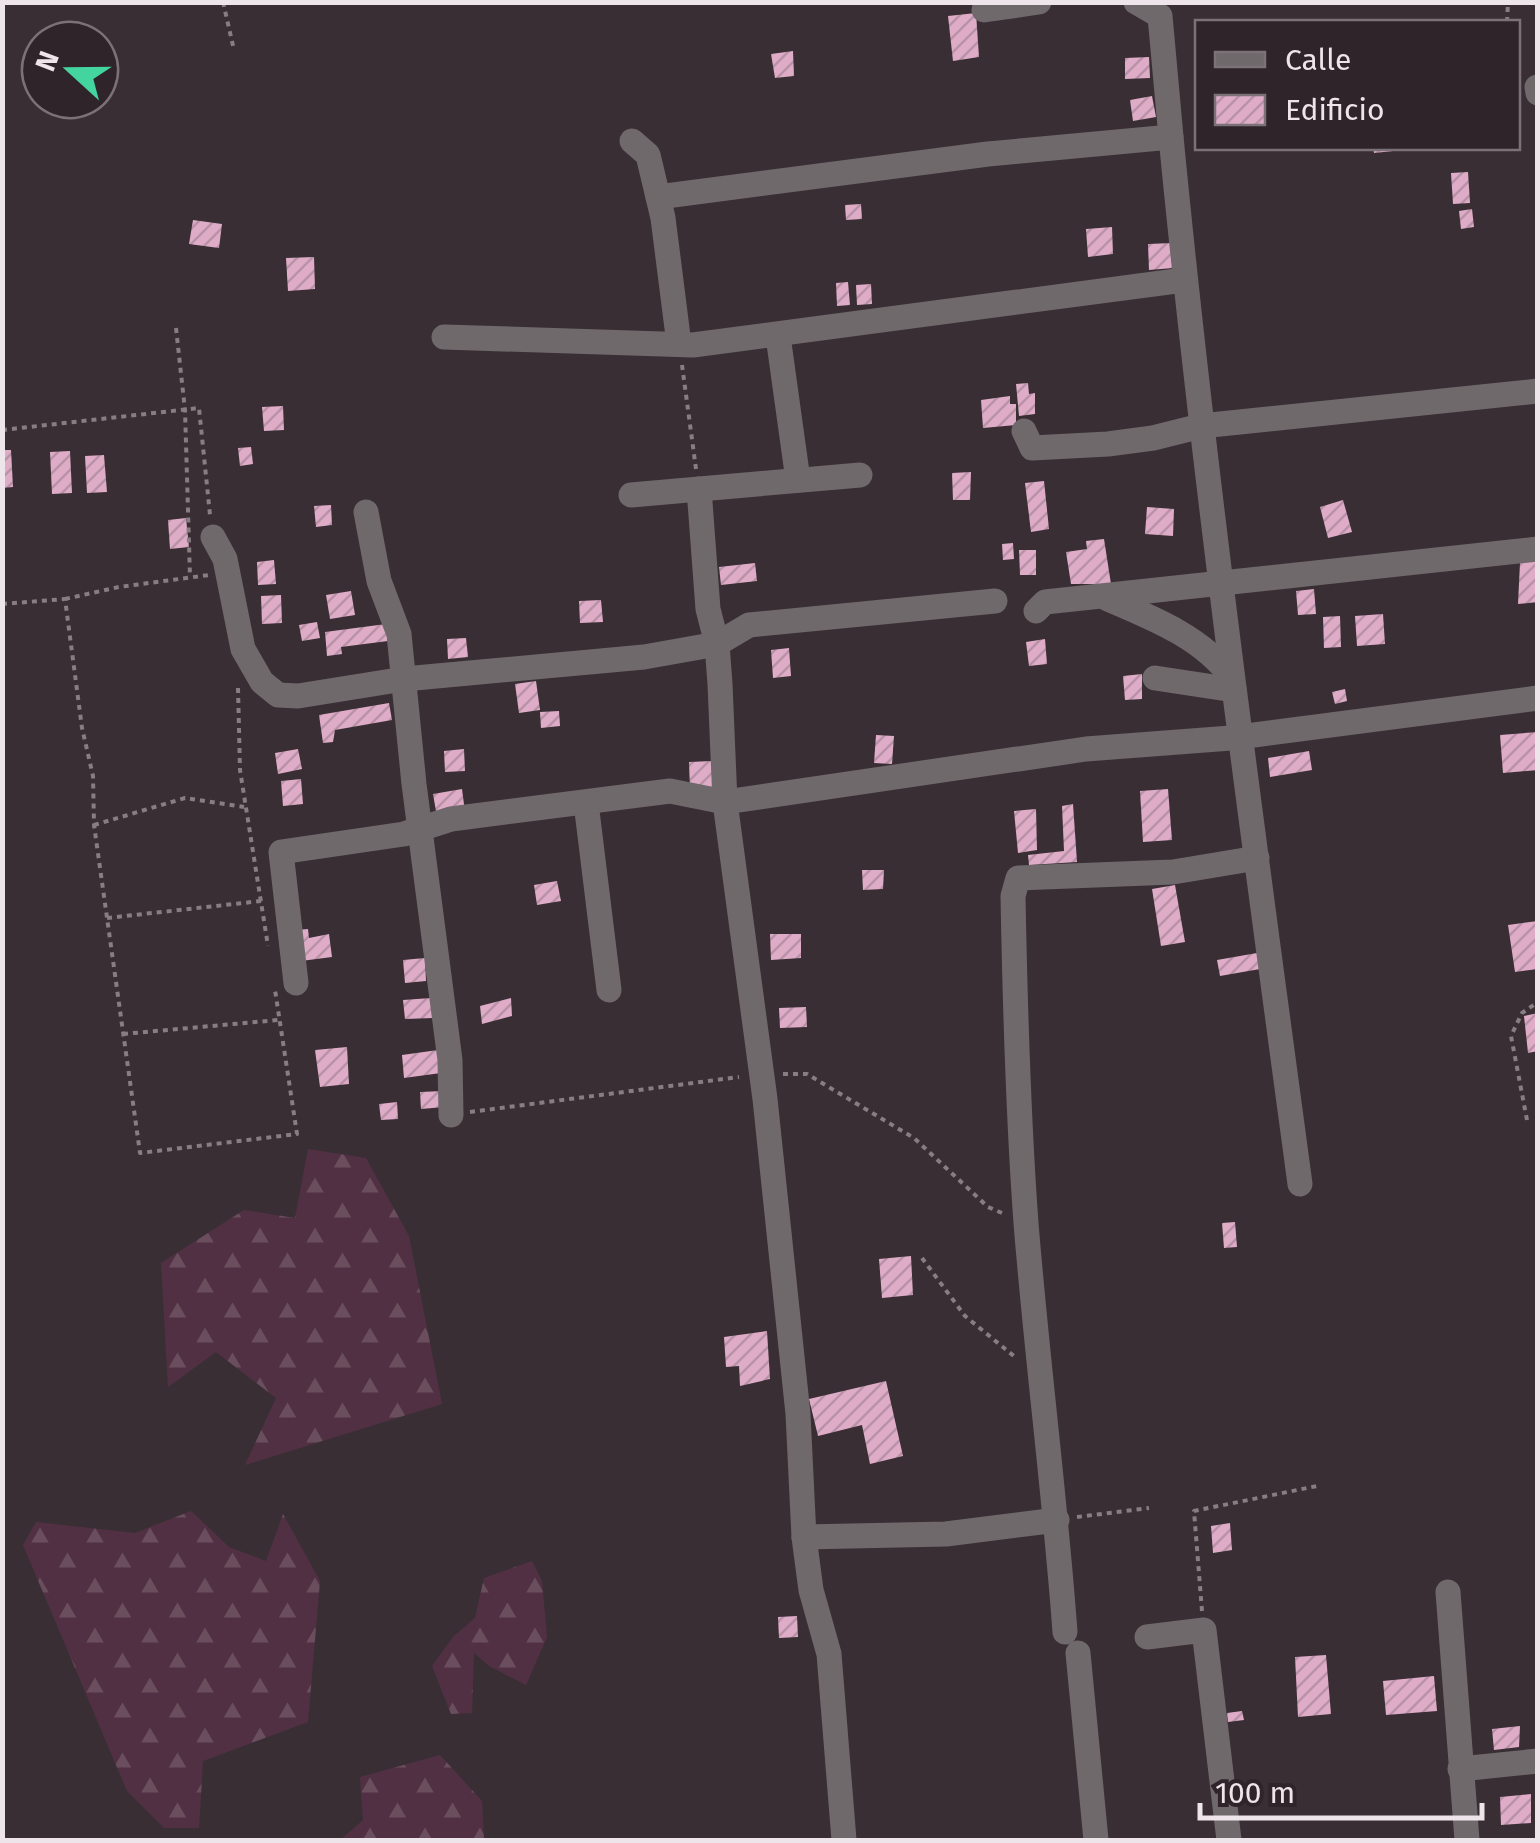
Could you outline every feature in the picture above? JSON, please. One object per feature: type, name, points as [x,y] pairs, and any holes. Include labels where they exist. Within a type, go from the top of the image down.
[{"type":"street","points":[[984,10],[1039,2]]},
{"type":"street","points":[[1136,2],[1160,16],[1201,426],[1300,1184]]},
{"type":"street","points":[[658,197],[988,154],[1172,137]]},
{"type":"street","points":[[632,141],[648,155],[658,197],[679,344]]},
{"type":"street","points":[[444,336],[679,344],[778,336],[1184,280]]},
{"type":"street","points":[[778,336],[798,480]]},
{"type":"street","points":[[1024,432],[1032,448],[1154,438],[1201,426],[1538,391]]},
{"type":"street","points":[[631,495],[860,474]]},
{"type":"street","points":[[698,489],[708,608],[716,644],[725,802],[766,1099],[798,1414],[804,1537],[810,1590],[829,1654],[844,1840]]},
{"type":"street","points":[[366,512],[378,581],[399,634],[450,1060],[451,1114]]},
{"type":"street","points":[[213,538],[224,559],[242,649],[262,682],[278,695],[298,696],[404,679],[644,657],[716,644],[749,624],[995,601]]},
{"type":"street","points":[[1036,610],[1044,602],[1538,548]]},
{"type":"street","points":[[1105,597],[1154,618],[1217,658],[1233,684]]},
{"type":"street","points":[[1154,678],[1233,684]]},
{"type":"street","points":[[284,982],[281,852],[404,834],[450,820],[670,791],[725,802],[1086,749],[1240,735],[1538,698]]},
{"type":"street","points":[[586,803],[609,990]]},
{"type":"street","points":[[1096,1840],[1026,1223],[1013,896],[1018,878],[1173,872],[1256,858]]},
{"type":"street","points":[[804,1537],[946,1534],[1057,1520]]},
{"type":"street","points":[[1448,1592],[1467,1840]]},
{"type":"street","points":[[1147,1637],[1204,1630],[1229,1840]]},
{"type":"street","points":[[1460,1769],[1538,1761]]},
{"type":"path","points":[[223,2],[234,50]]},
{"type":"path","points":[[176,328],[185,410],[190,577]]},
{"type":"path","points":[[679,344],[698,489]]},
{"type":"path","points":[[2,430],[200,408],[213,538]]},
{"type":"path","points":[[2,604],[66,599],[216,574]]},
{"type":"path","points":[[66,599],[82,728],[93,776],[94,825],[140,1152],[297,1134],[279,1020],[284,982]]},
{"type":"path","points":[[238,687],[240,770],[270,960]]},
{"type":"path","points":[[94,825],[184,798],[246,808]]},
{"type":"path","points":[[107,918],[261,901]]},
{"type":"path","points":[[1527,1120],[1510,1036],[1522,1012],[1538,1002]]},
{"type":"path","points":[[123,1034],[279,1020]]},
{"type":"path","points":[[922,1258],[965,1316],[1042,1379]]},
{"type":"path","points":[[1204,1630],[1194,1511],[1317,1486]]},
{"type":"path","points":[[1057,1520],[1149,1508]]},
{"type":"green space","points":[[308,1149],[366,1158],[409,1236],[442,1404],[245,1465],[276,1398],[216,1352],[168,1387],[161,1263],[244,1210],[295,1218]]},
{"type":"green space","points":[[191,1511],[229,1547],[266,1561],[283,1514],[320,1581],[308,1722],[203,1761],[199,1828],[164,1828],[127,1791],[23,1545],[36,1522],[135,1533]]},
{"type":"green space","points":[[532,1561],[542,1581],[547,1637],[526,1685],[489,1666],[474,1653],[472,1713],[451,1714],[432,1666],[453,1637],[475,1618],[484,1578]]},
{"type":"green space","points":[[440,1755],[482,1801],[484,1840],[340,1840],[363,1820],[360,1777]]},
{"type":"building","points":[[976,13],[979,57],[953,61],[948,16]]},
{"type":"building","points":[[793,51],[794,76],[775,78],[771,54]]},
{"type":"building","points":[[1149,57],[1150,78],[1125,79],[1125,58]]},
{"type":"building","points":[[1152,96],[1156,117],[1133,121],[1130,100]]},
{"type":"building","points":[[1468,172],[1470,203],[1453,204],[1451,173]]},
{"type":"building","points":[[861,204],[862,219],[846,220],[845,205]]},
{"type":"building","points":[[1472,209],[1474,227],[1461,229],[1459,211]]},
{"type":"building","points":[[193,220],[222,224],[219,248],[189,244]]},
{"type":"building","points":[[1112,227],[1113,254],[1088,257],[1086,229]]},
{"type":"building","points":[[1172,243],[1173,268],[1149,270],[1148,244]]},
{"type":"building","points":[[314,257],[315,289],[288,291],[286,258]]},
{"type":"building","points":[[848,282],[850,305],[837,306],[836,283]]},
{"type":"building","points":[[871,284],[872,304],[857,305],[856,285]]},
{"type":"building","points":[[1028,383],[1029,394],[1035,393],[1035,414],[1019,416],[1016,384]]},
{"type":"building","points":[[1010,396],[1010,404],[1016,404],[1016,425],[983,428],[981,400]]},
{"type":"building","points":[[283,406],[284,430],[264,431],[262,407]]},
{"type":"building","points":[[251,447],[253,464],[240,466],[238,448]]},
{"type":"building","points":[[2,450],[11,450],[13,487],[2,488]]},
{"type":"building","points":[[70,451],[72,493],[52,494],[50,452]]},
{"type":"building","points":[[104,455],[107,492],[87,493],[85,456]]},
{"type":"building","points":[[971,472],[970,500],[953,500],[952,473]]},
{"type":"building","points":[[1044,481],[1049,529],[1031,532],[1025,483]]},
{"type":"building","points":[[1343,500],[1352,532],[1328,538],[1320,507]]},
{"type":"building","points":[[331,505],[332,525],[316,527],[314,506]]},
{"type":"building","points":[[1147,507],[1174,509],[1173,536],[1145,534]]},
{"type":"building","points":[[186,518],[189,547],[170,549],[168,520]]},
{"type":"building","points":[[1104,539],[1111,584],[1071,584],[1066,552],[1087,549],[1086,541]]},
{"type":"building","points":[[1013,543],[1014,559],[1003,560],[1002,544]]},
{"type":"building","points":[[1019,550],[1036,550],[1036,575],[1020,575]]},
{"type":"building","points":[[274,560],[276,584],[258,585],[257,562]]},
{"type":"building","points":[[1538,561],[1538,602],[1518,604],[1520,563]]},
{"type":"building","points":[[755,563],[757,581],[721,585],[719,567]]},
{"type":"building","points":[[1314,589],[1316,614],[1298,615],[1296,591]]},
{"type":"building","points":[[351,591],[355,615],[330,619],[326,595]]},
{"type":"building","points":[[281,595],[282,623],[262,624],[261,596]]},
{"type":"building","points":[[601,600],[603,622],[580,623],[579,601]]},
{"type":"building","points":[[1383,614],[1385,644],[1357,646],[1355,616]]},
{"type":"building","points":[[1340,616],[1341,647],[1324,648],[1323,617]]},
{"type":"building","points":[[317,622],[320,638],[302,641],[299,625]]},
{"type":"building","points":[[386,624],[388,641],[341,647],[342,654],[327,656],[325,632]]},
{"type":"building","points":[[466,638],[468,657],[448,659],[447,639]]},
{"type":"building","points":[[1045,639],[1047,664],[1029,666],[1026,642]]},
{"type":"building","points":[[789,648],[791,676],[773,678],[771,650]]},
{"type":"building","points":[[1142,674],[1142,699],[1125,700],[1123,676]]},
{"type":"building","points":[[536,681],[540,710],[519,713],[515,684]]},
{"type":"building","points":[[1345,689],[1347,701],[1335,704],[1332,692]]},
{"type":"building","points":[[389,703],[392,720],[335,730],[333,742],[323,743],[319,715]]},
{"type":"building","points":[[559,711],[560,726],[541,728],[540,712]]},
{"type":"building","points":[[1538,732],[1538,770],[1503,773],[1500,735]]},
{"type":"building","points":[[876,735],[894,736],[892,764],[874,763]]},
{"type":"building","points":[[298,749],[302,769],[278,774],[275,753]]},
{"type":"building","points":[[464,749],[465,771],[445,772],[444,751]]},
{"type":"building","points":[[1309,751],[1312,770],[1270,777],[1268,758]]},
{"type":"building","points":[[712,761],[713,789],[690,790],[689,762]]},
{"type":"building","points":[[301,779],[303,804],[283,806],[281,781]]},
{"type":"building","points":[[462,789],[465,812],[437,817],[433,794]]},
{"type":"building","points":[[1168,789],[1172,840],[1143,842],[1140,791]]},
{"type":"building","points":[[1073,804],[1077,862],[1029,865],[1028,855],[1064,851],[1062,806]]},
{"type":"building","points":[[1036,809],[1037,850],[1018,853],[1014,811]]},
{"type":"building","points":[[862,870],[884,870],[883,889],[863,890]]},
{"type":"building","points":[[557,881],[561,901],[537,905],[534,885]]},
{"type":"building","points":[[1175,885],[1185,942],[1161,946],[1152,889]]},
{"type":"building","points":[[1538,921],[1538,969],[1515,972],[1508,925]]},
{"type":"building","points":[[308,929],[309,938],[329,934],[332,957],[301,961],[297,930]]},
{"type":"building","points":[[770,934],[801,934],[801,958],[771,960]]},
{"type":"building","points":[[1257,953],[1260,969],[1220,976],[1217,960]]},
{"type":"building","points":[[425,958],[426,981],[405,983],[403,960]]},
{"type":"building","points":[[431,998],[433,1018],[405,1019],[403,1000]]},
{"type":"building","points":[[511,998],[512,1016],[482,1024],[480,1006]]},
{"type":"building","points":[[806,1007],[807,1027],[780,1028],[779,1008]]},
{"type":"building","points":[[1538,1013],[1538,1051],[1528,1053],[1524,1016]]},
{"type":"building","points":[[347,1047],[349,1084],[320,1087],[315,1050]]},
{"type":"building","points":[[438,1050],[441,1073],[404,1078],[402,1055]]},
{"type":"building","points":[[443,1091],[444,1107],[421,1109],[420,1092]]},
{"type":"building","points":[[397,1102],[398,1119],[381,1120],[379,1104]]},
{"type":"building","points":[[1235,1222],[1237,1247],[1224,1248],[1222,1223]]},
{"type":"building","points":[[911,1256],[913,1295],[882,1298],[879,1259]]},
{"type":"building","points":[[767,1331],[770,1379],[740,1386],[739,1366],[726,1367],[724,1337]]},
{"type":"building","points":[[886,1381],[903,1456],[870,1464],[862,1425],[818,1436],[809,1399]]},
{"type":"building","points":[[1230,1523],[1232,1550],[1213,1553],[1211,1526]]},
{"type":"building","points":[[797,1616],[798,1637],[779,1638],[778,1617]]},
{"type":"building","points":[[1326,1655],[1331,1714],[1298,1717],[1295,1657]]},
{"type":"building","points":[[1434,1676],[1437,1711],[1386,1715],[1383,1681]]},
{"type":"building","points":[[1242,1711],[1244,1720],[1228,1722],[1227,1713]]},
{"type":"building","points":[[1520,1726],[1519,1747],[1494,1750],[1492,1729]]},
{"type":"building","points":[[1531,1794],[1531,1823],[1501,1825],[1500,1797]]}]
